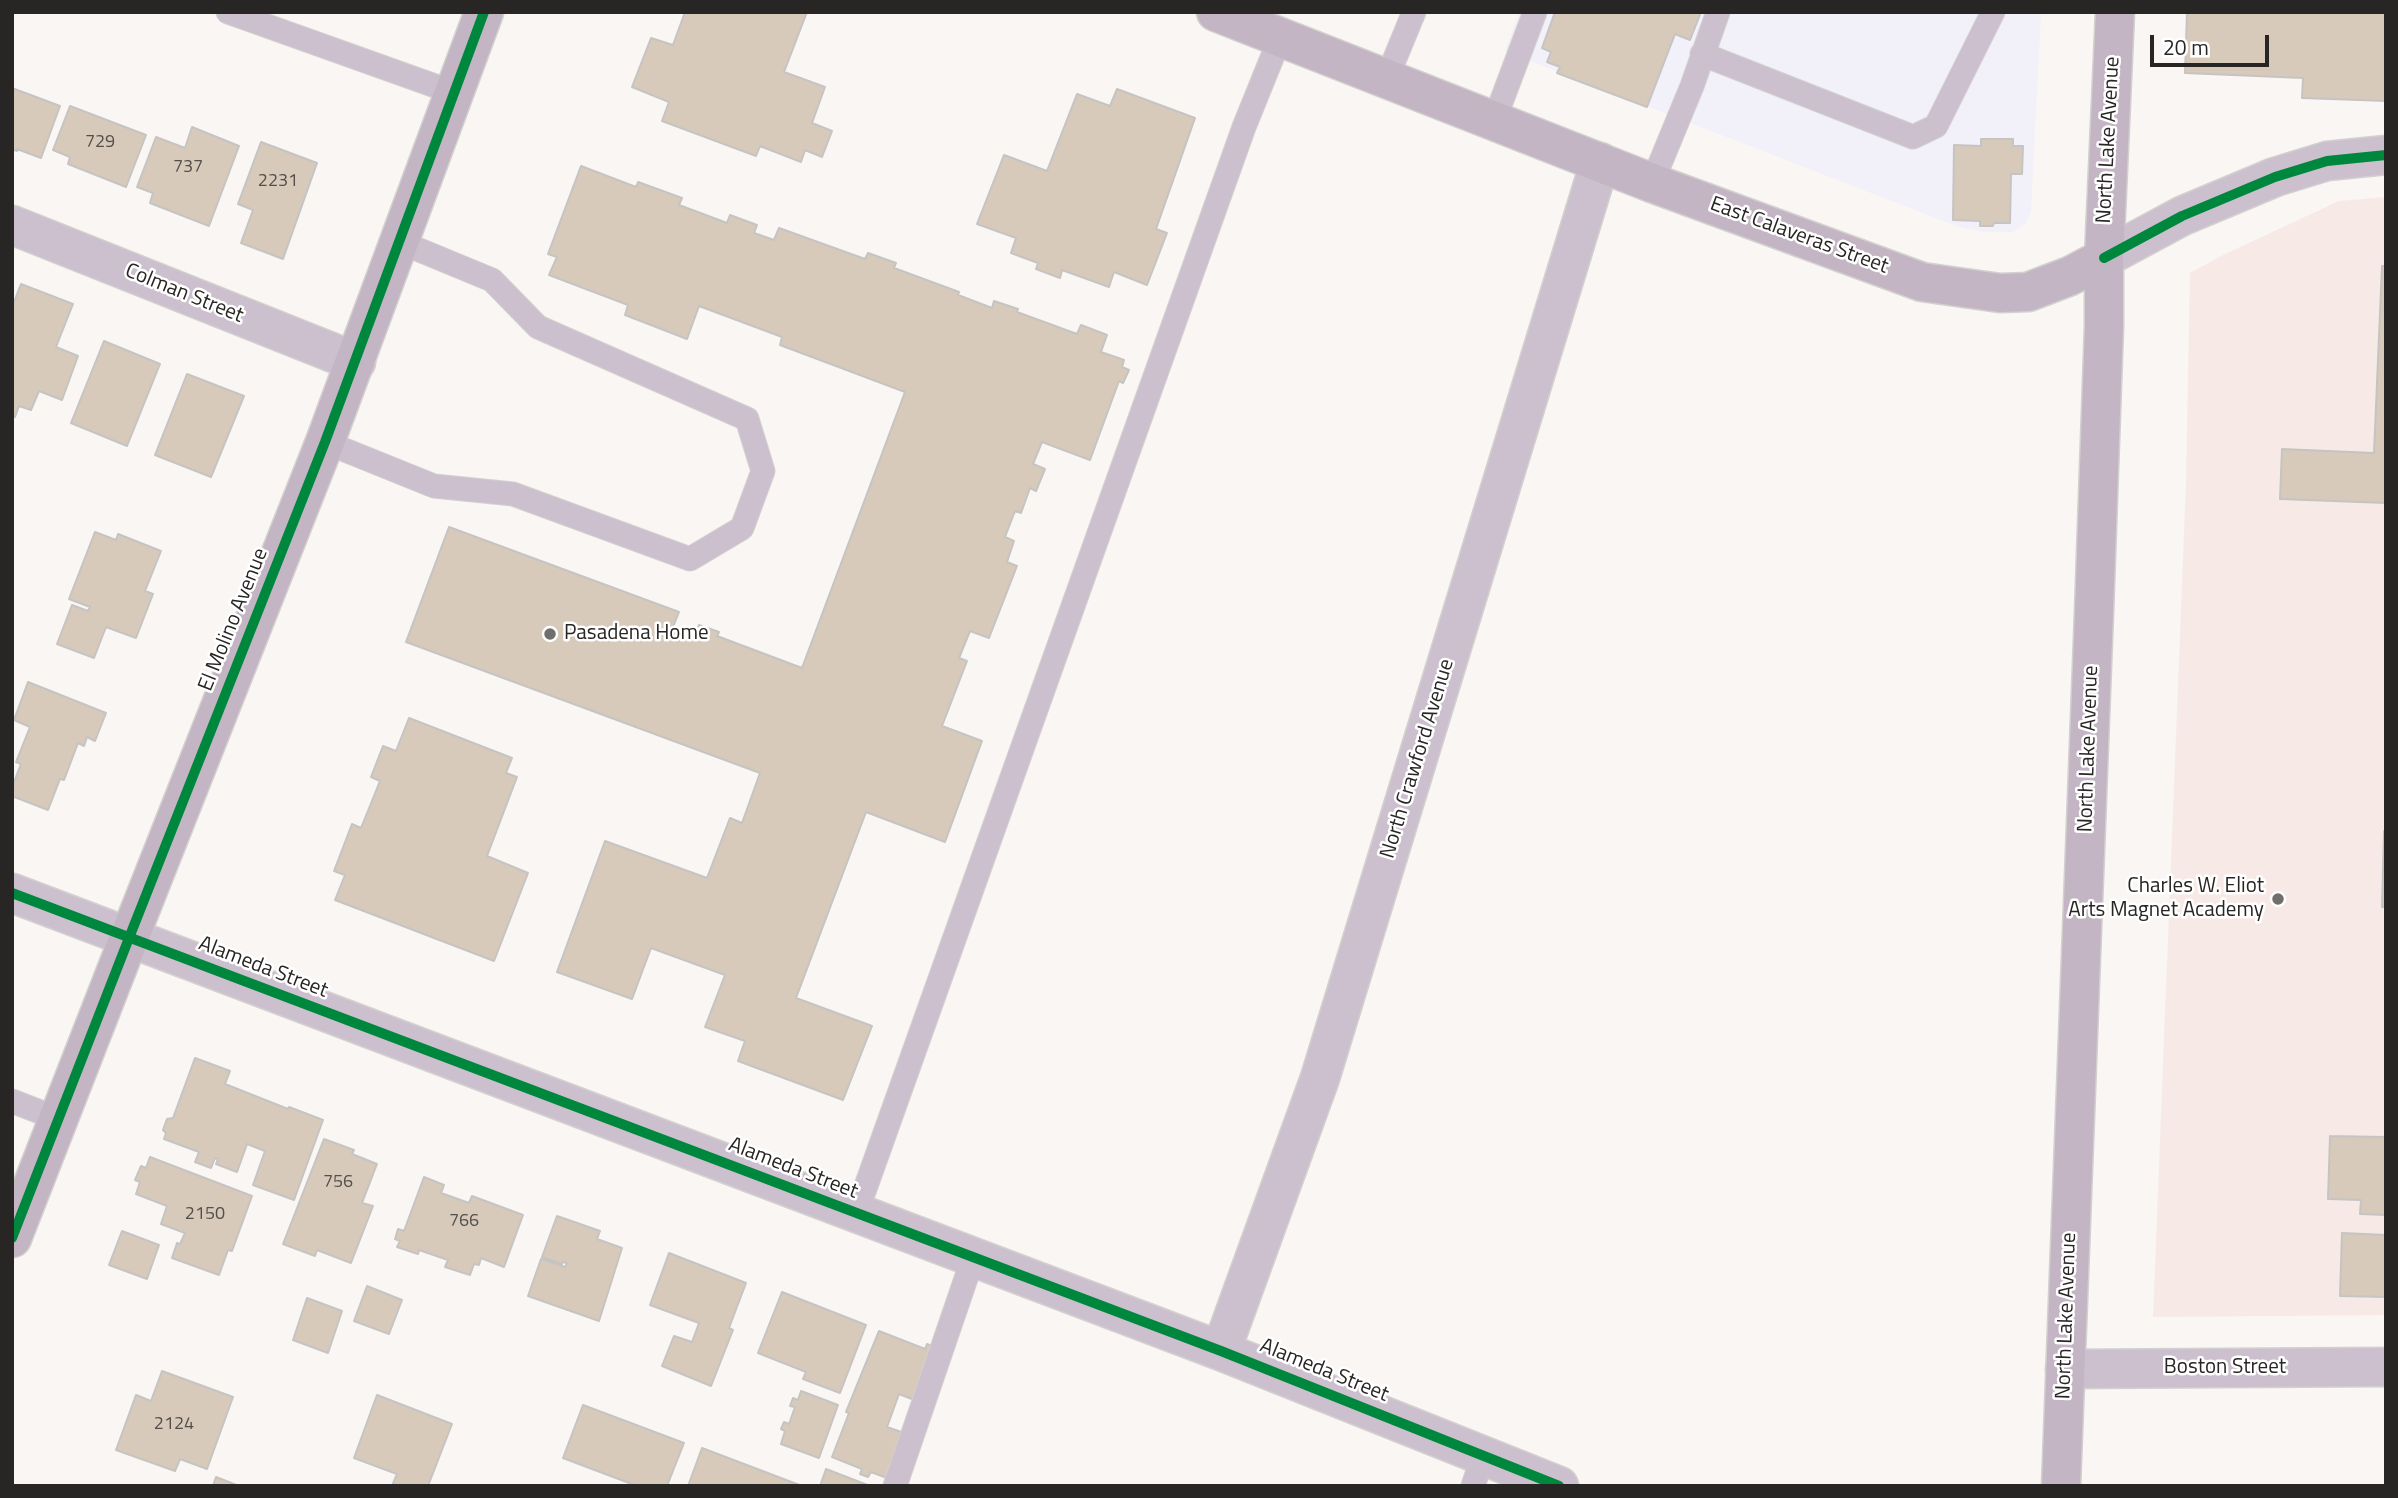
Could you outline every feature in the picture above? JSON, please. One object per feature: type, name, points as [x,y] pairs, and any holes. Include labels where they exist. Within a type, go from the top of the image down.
[{"type":"street","name":"El Molino Avenue","points":[[12,1238],[356,362],[484,12]]},
{"type":"street","name":"East Calaveras Street","points":[[1216,12],[1652,183],[1922,282],[1968,290],[2028,292],[2070,276],[2182,216],[2275,177],[2327,161],[2386,155]]},
{"type":"street","name":"North Lake Avenue","points":[[2060,1486],[2115,12]]},
{"type":"street","name":"North Crawford Avenue","points":[[1221,1351],[1320,1078],[1600,162]]},
{"type":"street","name":"Colman Street","points":[[12,225],[356,362]]},
{"type":"street","name":"Alameda Street","points":[[12,893],[1221,1351],[1478,1471],[1559,1486]]},
{"type":"street","name":"Boston Street","points":[[2065,1369],[2386,1367]]},
{"type":"lane","points":[[228,12],[455,93]]},
{"type":"lane","points":[[1386,79],[1414,12]]},
{"type":"lane","points":[[1494,121],[1535,12]]},
{"type":"lane","points":[[1652,183],[1692,86],[1718,12]]},
{"type":"lane","points":[[1702,54],[1913,137],[1936,126],[1993,12]]},
{"type":"lane","points":[[856,1214],[1244,127],[1280,38]]},
{"type":"lane","points":[[325,442],[434,486],[513,494],[690,559],[742,528],[763,471],[747,419],[538,327],[492,280],[400,242]]},
{"type":"lane","points":[[12,1101],[58,1119]]},
{"type":"lane","points":[[895,1486],[973,1258]]},
{"type":"shaded area","points":[[1519,12],[2041,12],[2031,211],[2026,223],[2013,232],[1985,232],[1959,227],[1505,51]]},
{"type":"shaded area","name":"Charles W. Eliot Arts Magnet Academy","points":[[2386,197],[2386,1315],[2153,1317],[2186,483],[2190,273],[2339,201]]},
{"type":"building","points":[[685,12],[807,12],[784,72],[825,87],[812,123],[832,131],[822,157],[805,150],[801,162],[760,146],[756,156],[662,121],[669,102],[632,87],[651,38],[673,45]]},
{"type":"building","points":[[1555,12],[1701,12],[1690,40],[1675,34],[1647,107],[1557,73],[1560,67],[1547,62],[1551,52],[1542,48]]},
{"type":"building","points":[[2187,12],[2386,12],[2386,101],[2302,98],[2303,78],[2185,73]]},
{"type":"building","points":[[12,88],[60,106],[41,158],[12,149]]},
{"type":"building","points":[[1117,89],[1195,118],[1156,229],[1167,233],[1147,285],[1114,272],[1109,287],[1062,270],[1060,278],[1036,269],[1038,263],[1011,253],[1016,238],[977,224],[1004,155],[1047,171],[1077,94],[1110,106]]},
{"type":"building","points":[[70,106],[146,135],[126,187],[68,164],[70,157],[53,150]]},
{"type":"building","points":[[192,127],[239,146],[209,226],[150,203],[153,193],[137,187],[156,137],[185,148]]},
{"type":"building","points":[[1981,139],[2013,139],[2013,146],[2023,146],[2022,174],[2011,174],[2010,223],[1980,226],[1980,221],[1953,220],[1954,145],[1981,146]]},
{"type":"building","points":[[261,142],[317,163],[283,259],[241,243],[253,210],[238,204]]},
{"type":"building","name":"Pasadena Home","points":[[581,166],[636,187],[638,182],[682,198],[679,205],[727,223],[730,215],[757,225],[754,233],[774,240],[779,228],[865,259],[868,253],[896,263],[894,268],[959,292],[958,295],[992,308],[994,301],[1077,334],[1081,325],[1107,335],[1101,352],[1124,360],[1122,367],[1129,370],[1123,383],[1119,381],[1090,460],[1042,442],[1033,464],[1045,469],[1036,491],[1030,488],[1021,513],[1015,511],[1005,537],[1014,541],[1007,562],[1017,566],[989,638],[970,631],[959,658],[967,661],[942,726],[982,741],[945,842],[866,812],[796,998],[872,1026],[843,1100],[738,1061],[745,1041],[705,1027],[725,975],[651,948],[632,999],[557,972],[605,841],[707,878],[730,818],[742,823],[760,773],[406,642],[449,527],[679,612],[673,627],[694,636],[699,625],[719,632],[717,636],[802,668],[905,392],[780,345],[782,337],[699,306],[687,339],[625,315],[628,305],[549,275],[557,257],[548,254]]},
{"type":"building","points":[[2382,266],[2386,266],[2386,503],[2280,499],[2282,449],[2374,453]]},
{"type":"building","points":[[21,284],[73,304],[56,347],[78,356],[62,400],[39,391],[31,410],[19,406],[15,417],[12,416],[12,307]]},
{"type":"building","points":[[104,341],[160,364],[127,446],[71,423]]},
{"type":"building","points":[[187,374],[244,396],[211,477],[155,455]]},
{"type":"building","points":[[95,532],[116,540],[118,534],[161,551],[145,591],[153,594],[136,638],[106,627],[94,658],[57,644],[72,605],[88,611],[90,607],[69,599]]},
{"type":"building","points":[[28,682],[106,713],[95,741],[87,737],[84,746],[78,743],[64,780],[60,779],[48,810],[12,796],[12,787],[21,764],[16,762],[30,727],[14,720]]},
{"type":"building","points":[[409,718],[512,758],[506,773],[517,777],[487,856],[528,873],[494,961],[335,900],[345,875],[334,871],[352,824],[361,828],[380,781],[371,777],[383,746],[396,751]]},
{"type":"building","points":[[2384,831],[2386,907],[2382,907]]},
{"type":"building","points":[[195,1058],[230,1071],[225,1084],[323,1120],[294,1200],[253,1185],[265,1151],[247,1144],[237,1172],[216,1164],[218,1159],[215,1158],[211,1168],[195,1162],[199,1152],[164,1139],[166,1133],[163,1130],[167,1119],[173,1118]]},
{"type":"building","points":[[2330,1136],[2386,1137],[2386,1215],[2360,1214],[2361,1200],[2328,1199]]},
{"type":"building","points":[[324,1139],[354,1150],[352,1154],[377,1164],[362,1203],[373,1206],[351,1263],[317,1250],[315,1256],[283,1244]]},
{"type":"building","points":[[150,1157],[252,1196],[232,1251],[228,1250],[219,1275],[172,1258],[177,1243],[180,1244],[185,1233],[161,1224],[167,1206],[136,1194],[140,1182],[135,1180],[141,1166],[146,1168]]},
{"type":"building","points":[[424,1177],[444,1185],[441,1193],[469,1203],[472,1196],[523,1215],[504,1267],[481,1258],[479,1265],[474,1264],[470,1275],[445,1267],[448,1260],[419,1250],[418,1254],[397,1247],[400,1241],[395,1239],[398,1229],[404,1231]]},
{"type":"building","points":[[557,1216],[600,1231],[597,1239],[622,1248],[599,1321],[528,1296],[541,1259],[565,1267],[567,1263],[562,1264],[542,1257]]},
{"type":"building","points":[[122,1231],[159,1245],[147,1279],[109,1265]]},
{"type":"building","points":[[2342,1233],[2386,1235],[2386,1297],[2340,1296]]},
{"type":"building","points":[[669,1253],[746,1283],[729,1328],[733,1330],[711,1386],[662,1366],[674,1336],[692,1342],[699,1323],[650,1305]]},
{"type":"building","points":[[367,1286],[402,1300],[389,1334],[354,1321]]},
{"type":"building","points":[[782,1292],[866,1325],[840,1393],[803,1379],[806,1372],[758,1353]]},
{"type":"building","points":[[307,1298],[342,1311],[328,1353],[293,1340]]},
{"type":"building","points":[[879,1331],[925,1349],[927,1344],[934,1347],[917,1401],[899,1394],[887,1427],[904,1433],[887,1478],[871,1472],[868,1477],[860,1474],[862,1469],[832,1457],[849,1413],[846,1412]]},
{"type":"building","points":[[162,1371],[233,1397],[207,1469],[180,1459],[175,1471],[116,1450],[136,1395],[151,1401]]},
{"type":"building","points":[[801,1391],[838,1405],[819,1458],[781,1444],[785,1431],[781,1429],[784,1422],[789,1424],[795,1407],[790,1406],[793,1398],[798,1400]]},
{"type":"building","points":[[377,1395],[452,1424],[428,1486],[392,1486],[397,1474],[354,1458]]},
{"type":"building","points":[[583,1405],[684,1443],[667,1486],[637,1486],[563,1458]]},
{"type":"building","points":[[702,1448],[802,1486],[688,1486]]},
{"type":"building","points":[[826,1469],[870,1486],[820,1486]]},
{"type":"building","points":[[216,1477],[239,1486],[213,1486]]},
{"type":"cycle path","points":[[12,1238],[325,442],[484,12]]},
{"type":"cycle path","points":[[2104,258],[2182,216],[2275,177],[2327,161],[2386,155]]},
{"type":"cycle path","points":[[12,893],[1221,1351],[1559,1486]]},
{"type":"place","name":"Pasadena Home","points":[[550,634]]},
{"type":"place","name":"Charles W. Eliot Arts Magnet Academy","points":[[2278,899]]}]
